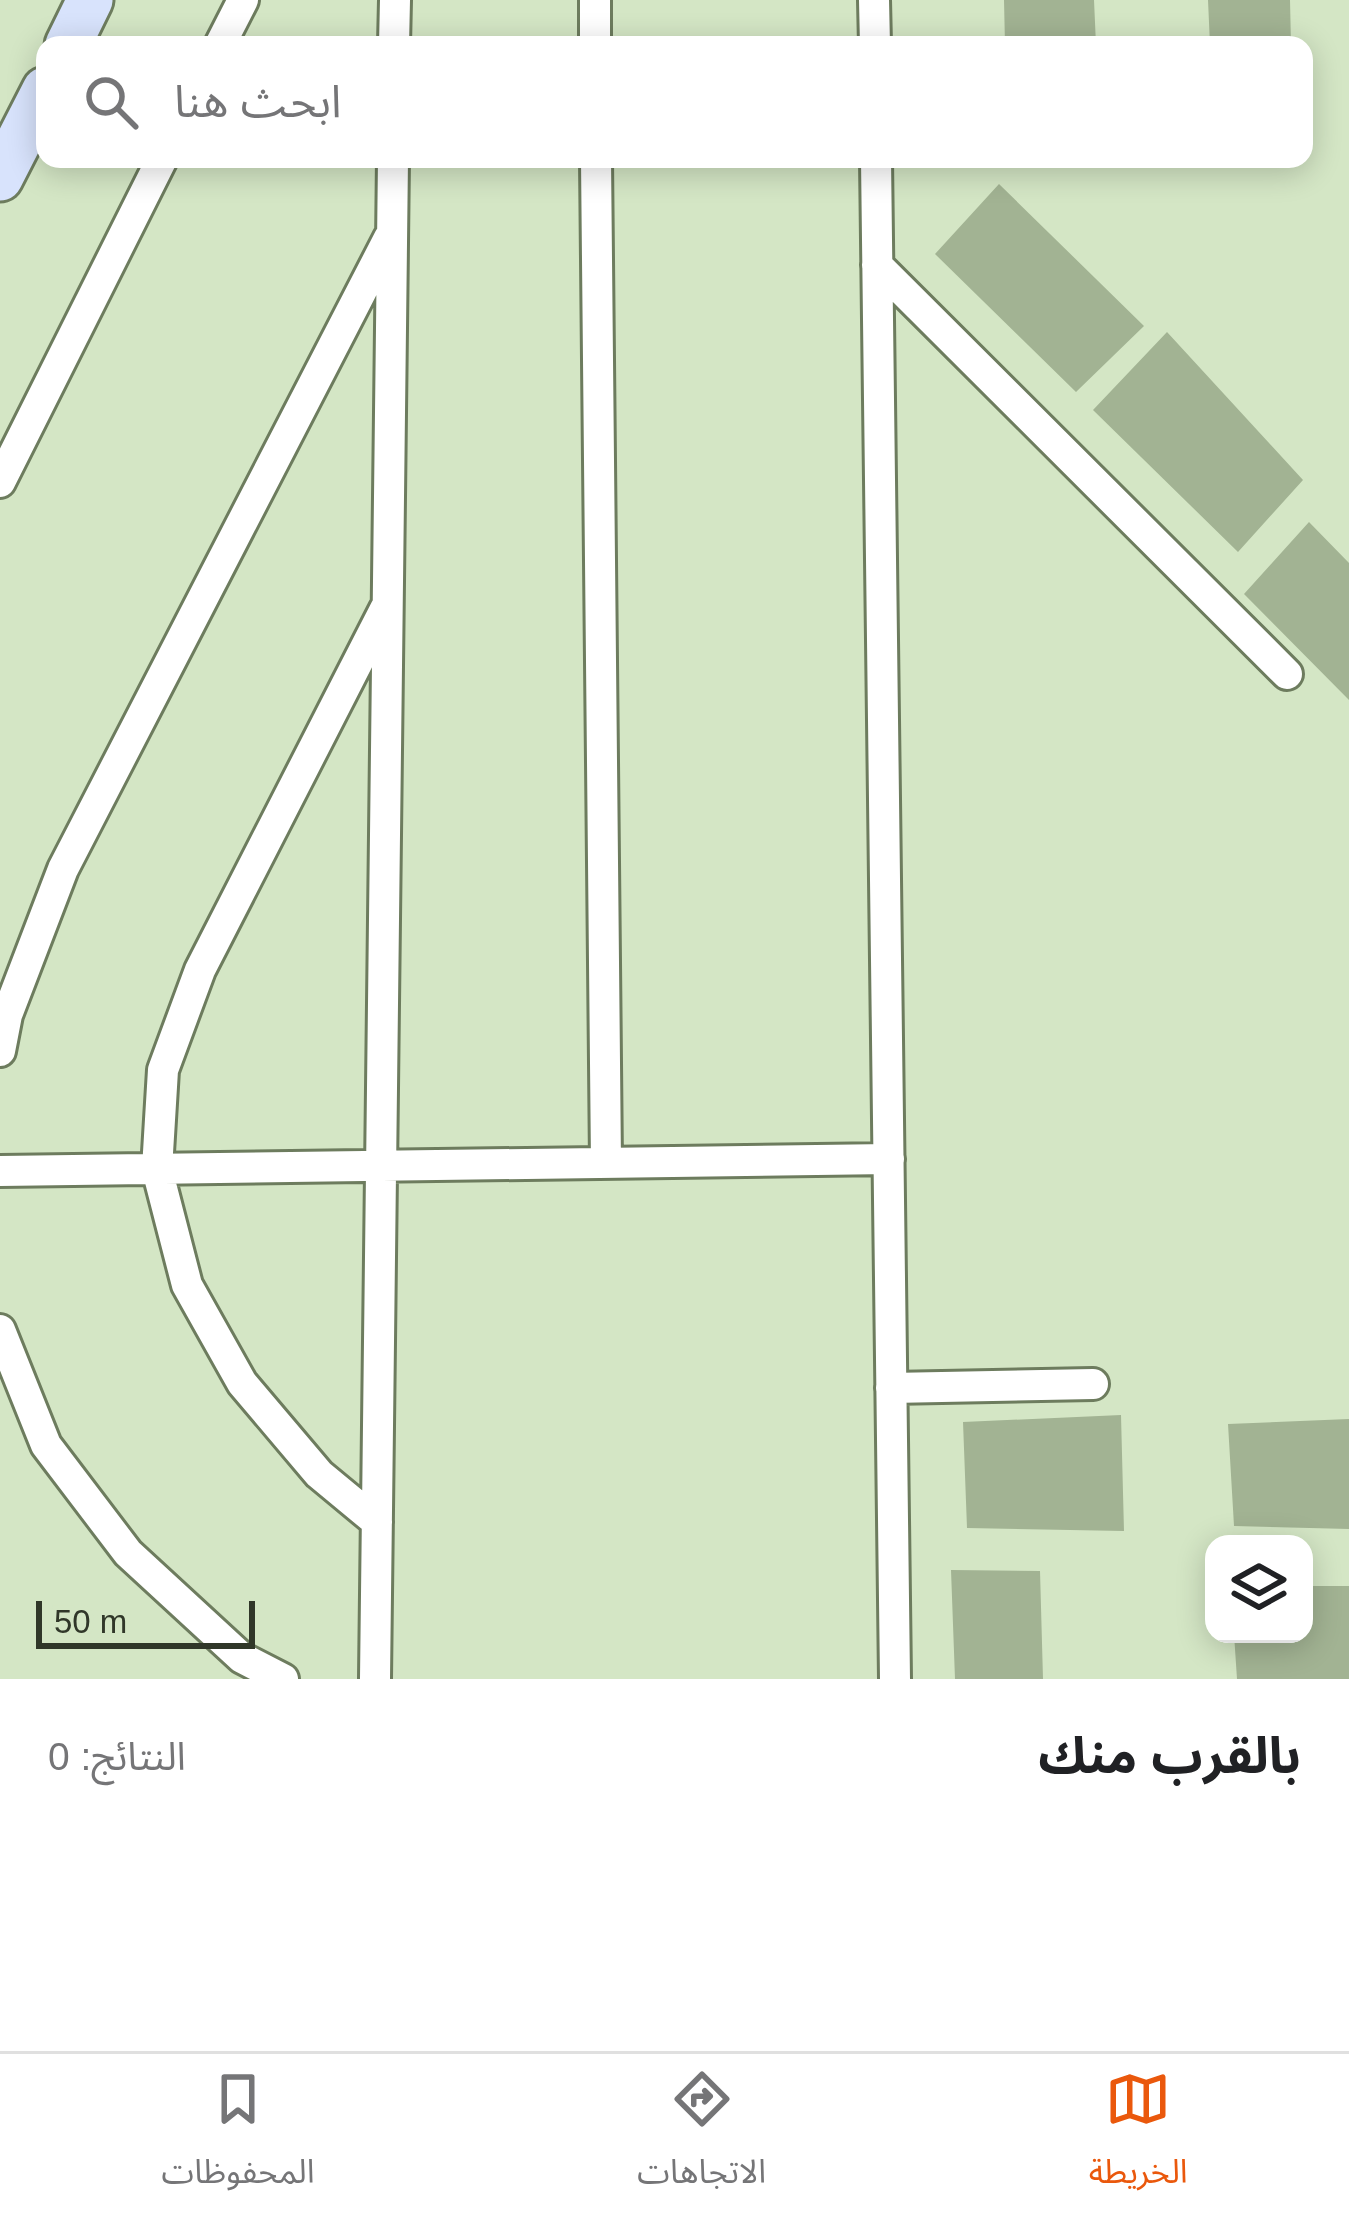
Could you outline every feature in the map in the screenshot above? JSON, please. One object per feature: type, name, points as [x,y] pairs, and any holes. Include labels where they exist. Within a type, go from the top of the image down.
[{"type":"main road","points":[[72,36],[90,0]]},
{"type":"main road","points":[[0,178],[36,108]]},
{"type":"street","points":[[225,36],[243,0]]},
{"type":"street","points":[[394,0],[394,36]]},
{"type":"street","points":[[595,0],[595,36]]},
{"type":"street","points":[[874,0],[874,36]]},
{"type":"street","points":[[0,482],[157,168]]},
{"type":"street","points":[[375,1679],[393,168]]},
{"type":"street","points":[[596,168],[606,1163]]},
{"type":"street","points":[[876,168],[895,1679]]},
{"type":"street","points":[[0,1051],[8,1015],[63,869],[392,232]]},
{"type":"street","points":[[878,265],[1288,674]]},
{"type":"street","points":[[376,1522],[319,1474],[242,1383],[187,1285],[157,1169],[163,1070],[200,970],[388,603]]},
{"type":"street","points":[[0,1171],[889,1159]]},
{"type":"street","points":[[0,1330],[46,1445],[128,1553],[242,1658],[283,1679]]},
{"type":"street","points":[[891,1388],[1093,1384]]},
{"type":"building","points":[[1004,0],[1094,0],[1096,36],[1005,36]]},
{"type":"building","points":[[1208,0],[1290,0],[1291,36],[1210,36]]},
{"type":"building","points":[[999,184],[1144,326],[1076,392],[935,254]]},
{"type":"building","points":[[1167,332],[1303,480],[1238,552],[1093,410]]},
{"type":"building","points":[[1309,522],[1349,563],[1349,700],[1244,594]]},
{"type":"building","points":[[1121,1415],[1124,1531],[967,1528],[963,1422]]},
{"type":"building","points":[[1349,1419],[1349,1529],[1234,1526],[1228,1424]]},
{"type":"building","points":[[951,1570],[1040,1571],[1043,1679],[955,1679]]},
{"type":"building","points":[[1313,1586],[1349,1586],[1349,1679],[1237,1679],[1235,1643],[1313,1643]]}]
